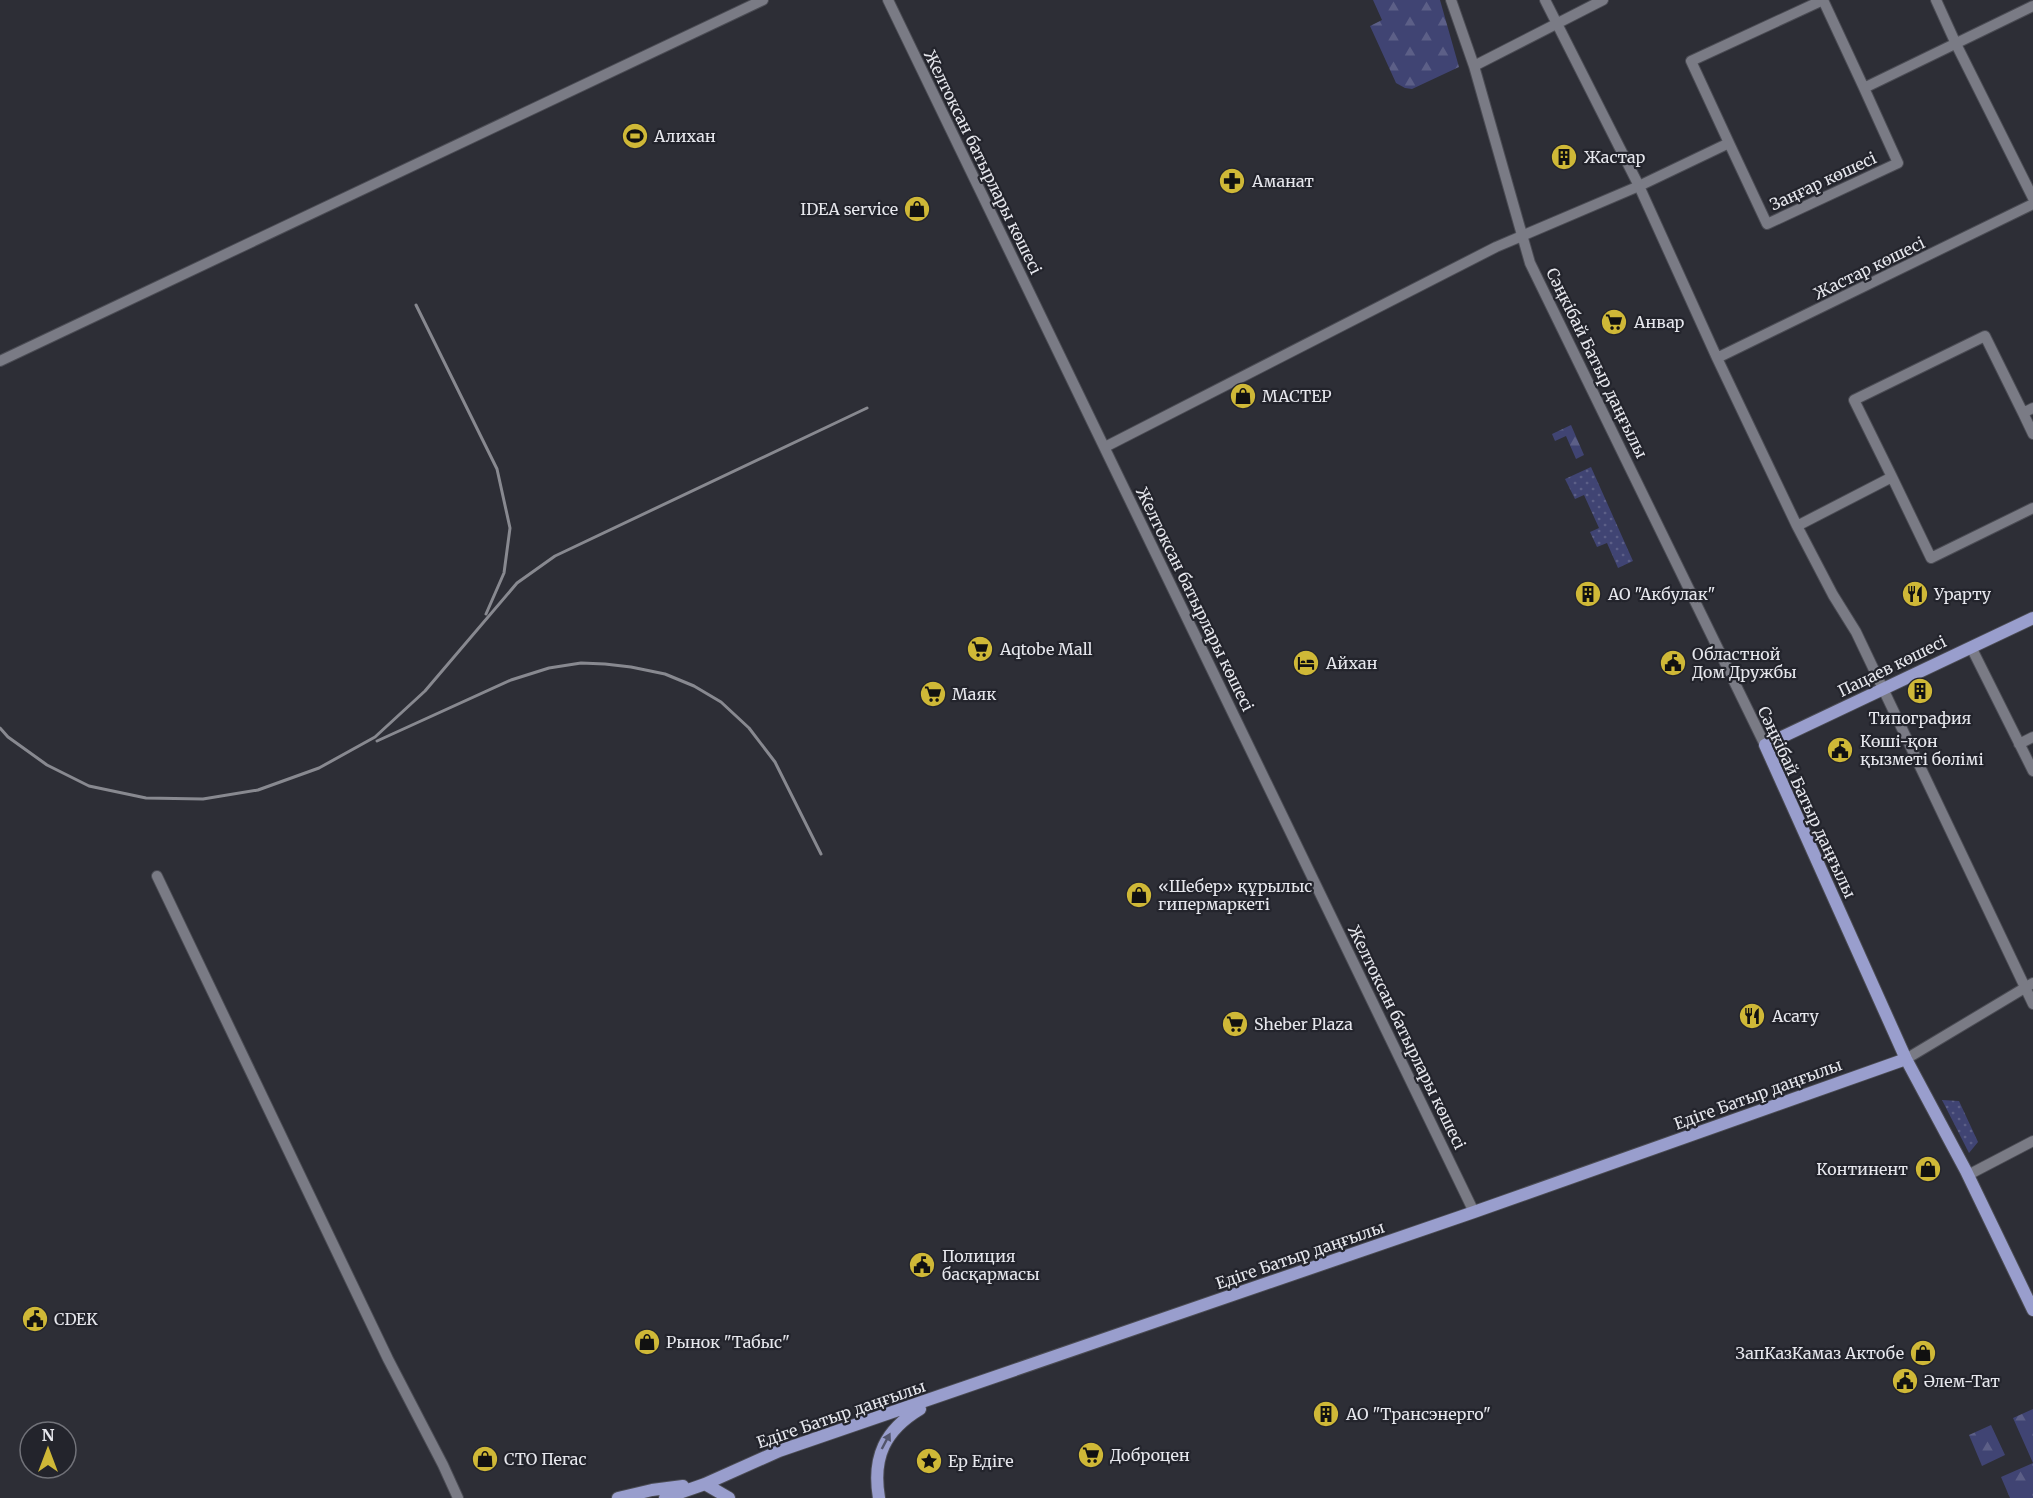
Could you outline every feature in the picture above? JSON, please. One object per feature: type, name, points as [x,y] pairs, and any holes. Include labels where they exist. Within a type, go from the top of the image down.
[{"type":"main road","name":"Пацаев көшесі","points":[[1764,746],[2033,618]]},
{"type":"main road","name":"Сәңкібай Батыр даңғылы","points":[[1764,746],[1906,1059],[1968,1175],[2033,1310]]},
{"type":"main road","name":"Едіге Батыр даңғылы","points":[[665,1498],[705,1484],[779,1451],[1474,1212],[1906,1059]]},
{"type":"main road","points":[[879,1498],[879,1454],[889,1434],[910,1414],[941,1397]]},
{"type":"main road","name":"Едіге Батыр даңғылы","points":[[618,1498],[652,1490],[705,1484]]},
{"type":"main road","points":[[705,1484],[729,1498]]},
{"type":"street","points":[[0,361],[763,0]]},
{"type":"street","name":"Желтоксан батырлары көшесі","points":[[888,0],[1474,1212]]},
{"type":"street","name":"Сәңкібай Батыр даңғылы","points":[[1451,0],[1474,66],[1530,263],[1764,746]]},
{"type":"street","points":[[1545,0],[1639,186],[1797,526],[1833,595],[1856,632],[2029,985],[2033,1004]]},
{"type":"street","points":[[1474,66],[1555,22],[1603,0]]},
{"type":"street","name":"Заңғар көшесі","points":[[1823,0],[1898,163],[1767,224],[1729,143],[1691,61],[1823,0]]},
{"type":"street","points":[[1936,0],[2033,198]]},
{"type":"street","points":[[1864,88],[2033,6]]},
{"type":"street","points":[[1105,447],[1496,247],[1639,186],[1729,143]]},
{"type":"street","name":"Жастар көшесі","points":[[1717,358],[2033,204]]},
{"type":"street","points":[[2033,434],[2028,411],[1985,336],[1854,400],[1931,558],[2033,508]]},
{"type":"street","points":[[1797,526],[1892,477]]},
{"type":"street","points":[[1971,647],[2033,771]]},
{"type":"street","points":[[2019,744],[2033,737]]},
{"type":"street","points":[[157,876],[388,1359],[458,1498]]},
{"type":"street","points":[[1906,1059],[2029,985]]},
{"type":"street","points":[[1968,1175],[2033,1141]]},
{"type":"green space","points":[[1373,0],[1440,0],[1459,67],[1412,89],[1396,83],[1370,26],[1382,20]]},
{"type":"green space","points":[[1571,425],[1584,455],[1576,459],[1566,436],[1555,441],[1552,434]]},
{"type":"green space","points":[[1591,467],[1633,561],[1618,568],[1607,543],[1597,547],[1590,532],[1599,528],[1584,495],[1575,499],[1565,479]]},
{"type":"green space","points":[[1942,1100],[1959,1101],[1978,1142],[1969,1153]]},
{"type":"green space","points":[[2033,1409],[2033,1463],[2013,1418]]},
{"type":"green space","points":[[1991,1425],[2005,1455],[1982,1466],[1969,1435]]},
{"type":"green space","points":[[2033,1463],[2033,1498],[2010,1498],[2001,1477]]},
{"type":"railway","points":[[416,305],[497,469],[510,528],[504,573],[486,614]]},
{"type":"railway","points":[[0,728],[8,737],[47,765],[89,786],[146,798],[203,799],[258,790],[319,768],[375,737],[425,691],[517,583],[555,556],[867,408]]},
{"type":"railway","points":[[377,741],[511,680],[549,668],[581,663],[605,664],[665,674],[694,686],[721,702],[749,728],[775,762],[821,854]]},
{"type":"place","name":"Алихан","points":[[635,136]]},
{"type":"place","name":"Жастар","points":[[1564,157]]},
{"type":"place","name":"Аманат","points":[[1232,181]]},
{"type":"place","name":"IDEA service","points":[[917,209]]},
{"type":"place","name":"Анвар","points":[[1614,322]]},
{"type":"place","name":"МАСТЕР","points":[[1243,396]]},
{"type":"place","name":"АО \"Акбулак\"","points":[[1588,594]]},
{"type":"place","name":"Урарту","points":[[1915,594]]},
{"type":"place","name":"Aqtobe Mall","points":[[980,649]]},
{"type":"place","name":"Айхан","points":[[1306,663]]},
{"type":"place","name":"Областной Дом Дружбы","points":[[1673,663]]},
{"type":"place","name":"Типография","points":[[1920,691]]},
{"type":"place","name":"Маяк","points":[[933,694]]},
{"type":"place","name":"Көші-қон қызметі бөлімі","points":[[1840,750]]},
{"type":"place","name":"«Шебер» құрылыс гипермаркеті","points":[[1139,895]]},
{"type":"place","name":"Асату","points":[[1752,1016]]},
{"type":"place","name":"Sheber Plaza","points":[[1235,1024]]},
{"type":"place","name":"Континент","points":[[1928,1169]]},
{"type":"place","name":"Полиция басқармасы","points":[[922,1265]]},
{"type":"place","name":"CDEK","points":[[35,1319]]},
{"type":"place","name":"Рынок \"Табыс\"","points":[[647,1342]]},
{"type":"place","name":"ЗапКазКамаз Актобе","points":[[1923,1353]]},
{"type":"place","name":"Әлем-Тат","points":[[1905,1381]]},
{"type":"place","name":"АО \"Трансэнерго\"","points":[[1326,1414]]},
{"type":"place","name":"Доброцен","points":[[1091,1455]]},
{"type":"place","name":"СТО Пегас","points":[[485,1459]]},
{"type":"place","name":"Ер Едіге","points":[[929,1461]]}]
